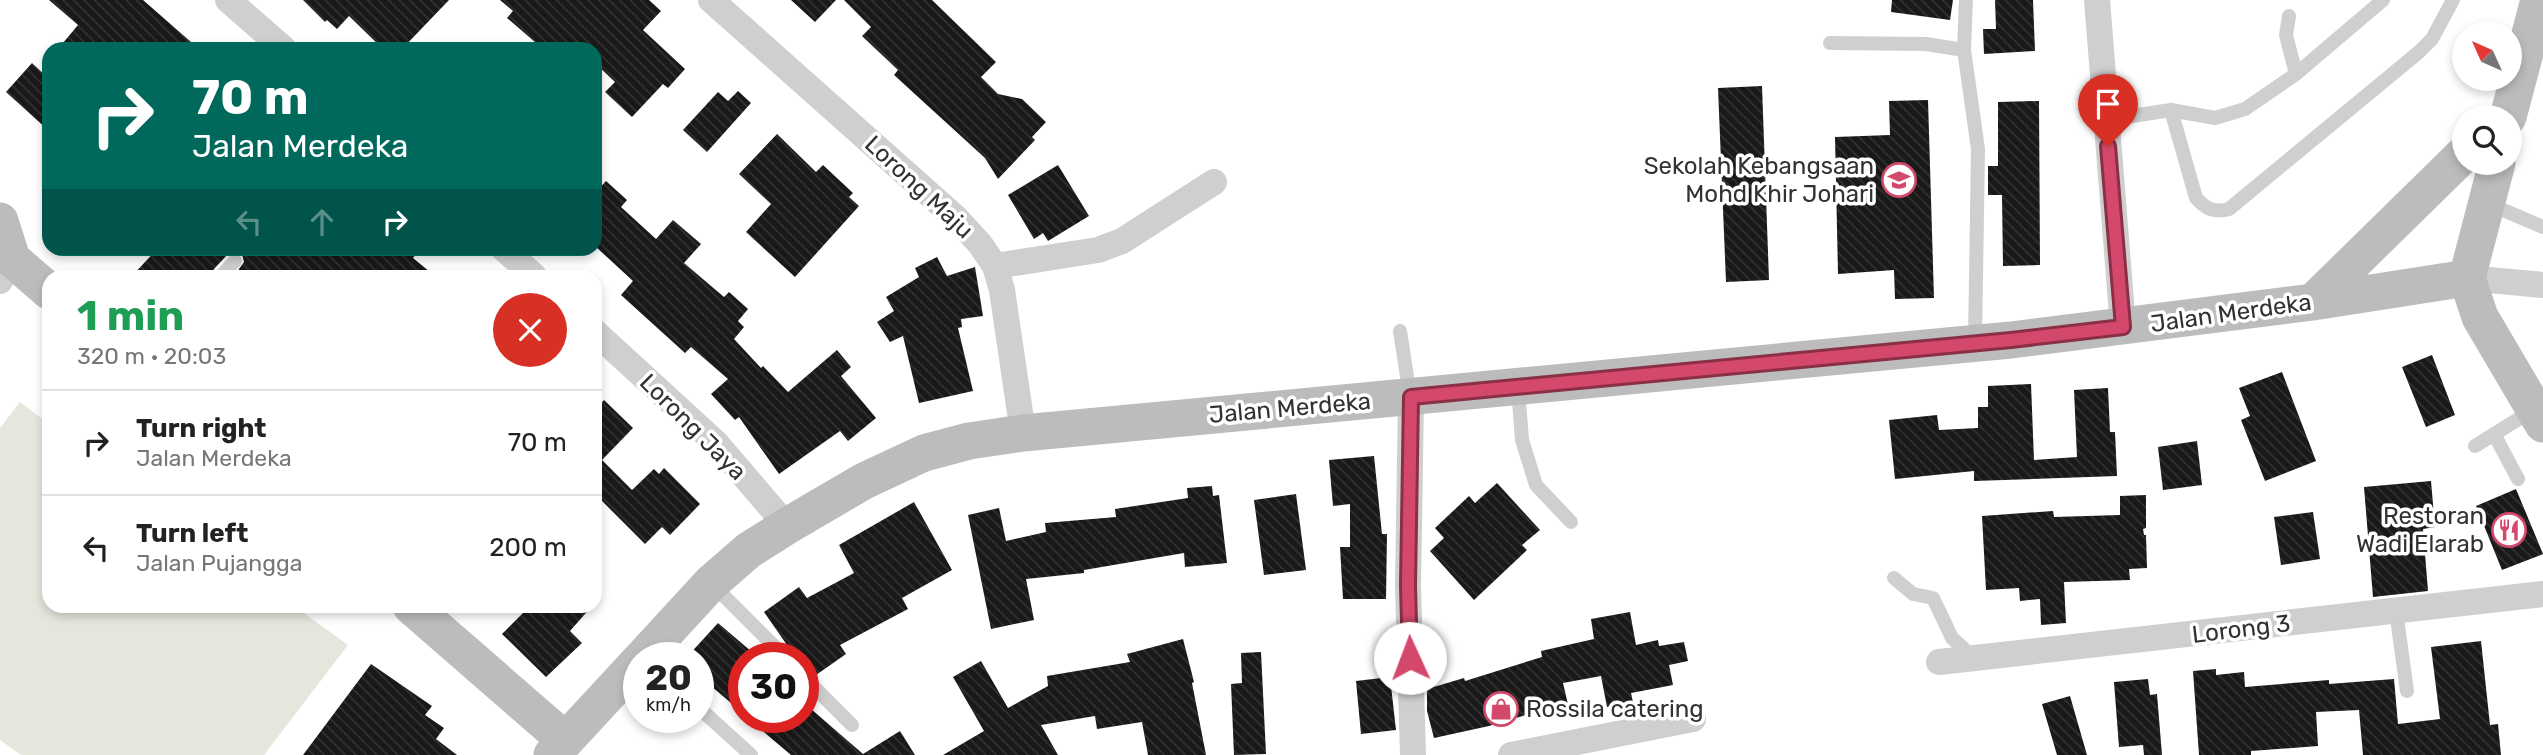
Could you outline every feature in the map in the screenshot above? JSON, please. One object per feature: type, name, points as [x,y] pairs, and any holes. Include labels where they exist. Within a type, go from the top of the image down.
[{"type":"street","points":[[228,0],[276,42]]},
{"type":"street","name":"Lorong Maju","points":[[711,0],[956,218],[981,244],[995,266],[1002,290],[1023,433]]},
{"type":"street","points":[[2097,0],[2123,327]]},
{"type":"street","points":[[2511,105],[2535,45],[2539,0]]},
{"type":"street","points":[[2313,302],[2452,166]]},
{"type":"street","points":[[2494,175],[2467,278],[2480,317],[2538,417]]},
{"type":"street","points":[[995,266],[1098,250],[1122,241],[1214,182]]},
{"type":"street","points":[[0,221],[6,270],[42,287]]},
{"type":"street","points":[[512,256],[527,270]]},
{"type":"street","points":[[2467,278],[2543,285]]},
{"type":"street","name":"Jalan Merdeka","points":[[657,642],[711,583],[748,550],[864,481],[924,453],[969,441],[1023,433],[1975,344],[2313,302],[2467,278]]},
{"type":"street","name":"Lorong Jaya","points":[[602,338],[716,443],[787,526]]},
{"type":"street","points":[[1411,397],[1408,586],[1413,755]]},
{"type":"street","name":"Lorong 3","points":[[1939,662],[2543,594]]},
{"type":"street","points":[[418,613],[559,747]]},
{"type":"street","name":"Jalan Merdeka","points":[[559,747],[623,679]]},
{"type":"street","points":[[1511,755],[1693,719]]},
{"type":"lane","points":[[1966,0],[1964,50],[1978,149],[1975,344]]},
{"type":"lane","points":[[2106,120],[2171,110],[2215,118],[2245,109],[2296,74],[2383,0]]},
{"type":"lane","points":[[2171,110],[2196,198],[2204,207],[2217,212],[2229,209],[2426,46],[2453,0]]},
{"type":"lane","points":[[2289,16],[2286,35],[2296,74]]},
{"type":"lane","points":[[1830,43],[1926,44],[1964,50]]},
{"type":"lane","points":[[2486,203],[2543,228]]},
{"type":"lane","points":[[226,270],[235,261]]},
{"type":"lane","points":[[1400,331],[1411,397]]},
{"type":"lane","points":[[1518,387],[1522,440],[1531,473],[1536,485],[1571,522]]},
{"type":"lane","points":[[2475,446],[2494,434],[2538,417]]},
{"type":"lane","points":[[2494,434],[2518,479]]},
{"type":"lane","points":[[1894,578],[1913,594],[1933,598],[1952,638],[1975,659]]},
{"type":"lane","points":[[711,583],[770,642]]},
{"type":"lane","points":[[2396,611],[2407,691]]},
{"type":"lane","points":[[819,692],[852,725]]},
{"type":"lane","points":[[714,722],[751,755]]},
{"type":"shaded area","points":[[20,402],[42,419],[42,613],[304,613],[348,645],[264,755],[21,755],[0,740],[0,428]]},
{"type":"building","points":[[49,0],[143,0],[191,42],[64,42],[78,25]]},
{"type":"building","points":[[303,0],[449,0],[409,42],[376,42],[349,16],[337,29],[327,20],[325,22]]},
{"type":"building","points":[[500,0],[649,0],[661,11],[643,30],[685,69],[668,88],[663,84],[632,117],[605,92],[615,82],[602,70],[602,42],[535,42],[507,18],[513,11]]},
{"type":"building","points":[[791,0],[836,0],[815,22]]},
{"type":"building","points":[[844,0],[932,0],[996,62],[981,77],[998,94],[1022,99],[1046,122],[1032,137],[1035,140],[998,179],[985,158],[894,75],[898,70],[862,36],[871,27]]},
{"type":"building","points":[[1892,0],[1953,0],[1950,20],[1891,12]]},
{"type":"building","points":[[1995,0],[2033,0],[2035,51],[1984,54],[1983,29],[1996,29]]},
{"type":"building","points":[[32,63],[42,72],[42,125],[6,92]]},
{"type":"building","points":[[1762,86],[1769,280],[1726,282],[1718,88]]},
{"type":"building","points":[[738,91],[751,103],[707,152],[683,130],[718,92],[728,101]]},
{"type":"building","points":[[1928,100],[1934,298],[1895,299],[1894,270],[1838,274],[1835,137],[1890,135],[1889,101]]},
{"type":"building","points":[[2039,101],[2040,265],[2003,266],[2002,195],[1988,195],[1988,166],[1998,166],[1998,102]]},
{"type":"building","points":[[777,134],[816,172],[823,165],[853,193],[849,197],[859,206],[795,277],[746,232],[771,204],[739,174]]},
{"type":"building","points":[[1058,165],[1089,216],[1048,241],[1043,233],[1034,239],[1008,195]]},
{"type":"building","points":[[606,181],[627,200],[621,207],[656,239],[673,220],[701,244],[684,263],[724,297],[729,292],[748,309],[738,321],[744,327],[734,339],[788,392],[837,350],[851,367],[841,376],[876,418],[848,441],[840,431],[779,474],[739,417],[735,420],[711,394],[728,379],[691,347],[685,353],[621,295],[633,281],[602,252],[602,185]]},
{"type":"building","points":[[151,256],[226,256],[214,270],[138,270]]},
{"type":"building","points":[[242,256],[415,256],[413,258],[428,270],[238,270],[244,262]]},
{"type":"building","points":[[937,257],[947,276],[975,267],[983,316],[961,319],[962,327],[958,328],[973,391],[919,403],[903,336],[890,342],[877,322],[894,311],[886,297],[919,277],[915,268]]},
{"type":"building","points":[[2432,355],[2455,415],[2426,427],[2402,367]]},
{"type":"building","points":[[2282,372],[2316,461],[2265,481],[2241,420],[2250,416],[2239,388]]},
{"type":"building","points":[[2031,384],[2034,460],[2077,457],[2074,390],[2108,388],[2110,432],[2115,432],[2117,476],[1974,481],[1974,471],[1895,479],[1889,420],[1937,415],[1939,430],[1978,428],[1978,407],[1988,407],[1988,386]]},
{"type":"building","points":[[604,400],[633,428],[602,460]]},
{"type":"building","points":[[2197,441],[2202,485],[2163,490],[2158,447]]},
{"type":"building","points":[[1374,456],[1382,534],[1387,534],[1386,599],[1343,599],[1340,547],[1350,547],[1350,504],[1333,506],[1329,460]]},
{"type":"building","points":[[602,460],[632,490],[654,469],[659,474],[664,468],[700,504],[670,535],[662,527],[645,544],[602,501]]},
{"type":"building","points":[[2431,481],[2435,527],[2423,529],[2428,591],[2373,597],[2364,487]]},
{"type":"building","points":[[1497,483],[1540,530],[1522,545],[1527,550],[1474,600],[1430,551],[1444,538],[1435,528],[1469,496],[1475,503]]},
{"type":"building","points":[[1212,486],[1213,496],[1219,495],[1227,563],[1185,567],[1184,553],[1084,570],[1084,573],[1026,579],[1034,620],[991,629],[968,515],[999,508],[1006,541],[1046,532],[1045,523],[1116,517],[1115,509],[1188,498],[1187,488]]},
{"type":"building","name":"Restoran Wadi Elarab","points":[[2516,489],[2543,554],[2502,570],[2476,506]]},
{"type":"building","points":[[1296,494],[1306,570],[1264,575],[1254,500]]},
{"type":"building","points":[[2146,495],[2146,528],[2143,529],[2146,535],[2147,568],[2129,569],[2130,580],[2064,582],[2066,623],[2041,625],[2040,599],[2020,601],[2019,588],[1986,590],[1982,516],[2053,511],[2054,517],[2120,515],[2120,496]]},
{"type":"building","points":[[914,502],[952,570],[902,598],[908,609],[840,645],[846,654],[819,673],[819,642],[785,642],[764,612],[799,587],[807,598],[854,573],[839,545]]},
{"type":"building","points":[[2313,512],[2320,559],[2281,565],[2274,517]]},
{"type":"building","points":[[1630,612],[1636,645],[1658,640],[1659,646],[1684,642],[1688,661],[1669,665],[1673,685],[1631,693],[1633,702],[1607,707],[1601,676],[1563,683],[1570,713],[1548,718],[1546,709],[1489,726],[1434,738],[1427,711],[1427,689],[1464,678],[1465,681],[1542,657],[1541,651],[1594,639],[1591,619]]},
{"type":"building","points":[[523,613],[586,613],[570,631],[582,643],[546,677],[502,634]]},
{"type":"building","points":[[718,623],[740,642],[728,642],[728,700],[714,689],[714,642],[701,642]]},
{"type":"building","points":[[1183,639],[1194,682],[1192,683],[1206,755],[1148,755],[1142,722],[1097,729],[1095,716],[1041,725],[1058,755],[943,755],[984,731],[953,677],[981,661],[1008,708],[1048,686],[1047,676],[1130,662],[1127,654]]},
{"type":"building","points":[[2481,641],[2490,725],[2498,724],[2501,755],[2363,755],[2359,710],[2316,712],[2318,746],[2251,751],[2251,755],[2199,755],[2193,671],[2216,669],[2216,675],[2244,672],[2245,687],[2329,680],[2329,684],[2394,679],[2398,724],[2440,719],[2431,647]]},
{"type":"building","points":[[1261,652],[1266,754],[1234,755],[1231,684],[1242,683],[1241,653]]},
{"type":"building","points":[[371,664],[432,706],[425,715],[444,728],[436,739],[457,755],[303,755]]},
{"type":"building","points":[[1390,677],[1396,730],[1361,734],[1356,681]]},
{"type":"building","points":[[2148,679],[2150,695],[2157,694],[2162,755],[2144,755],[2143,745],[2119,747],[2114,682]]},
{"type":"building","points":[[2070,696],[2087,755],[2057,755],[2042,704]]},
{"type":"building","points":[[819,716],[863,754],[900,731],[915,755],[791,755],[765,733],[819,733]]},
{"type":"place","name":"Sekolah Kebangsaan Mohd Khir Johari","points":[[1899,180]]},
{"type":"place","name":"Restoran Wadi Elarab","points":[[2509,530]]},
{"type":"place","name":"Rossila catering","points":[[1501,709]]},
{"type":"route","points":[[1410,658],[1408,586],[1411,397],[2123,327],[2108,146]]}]
